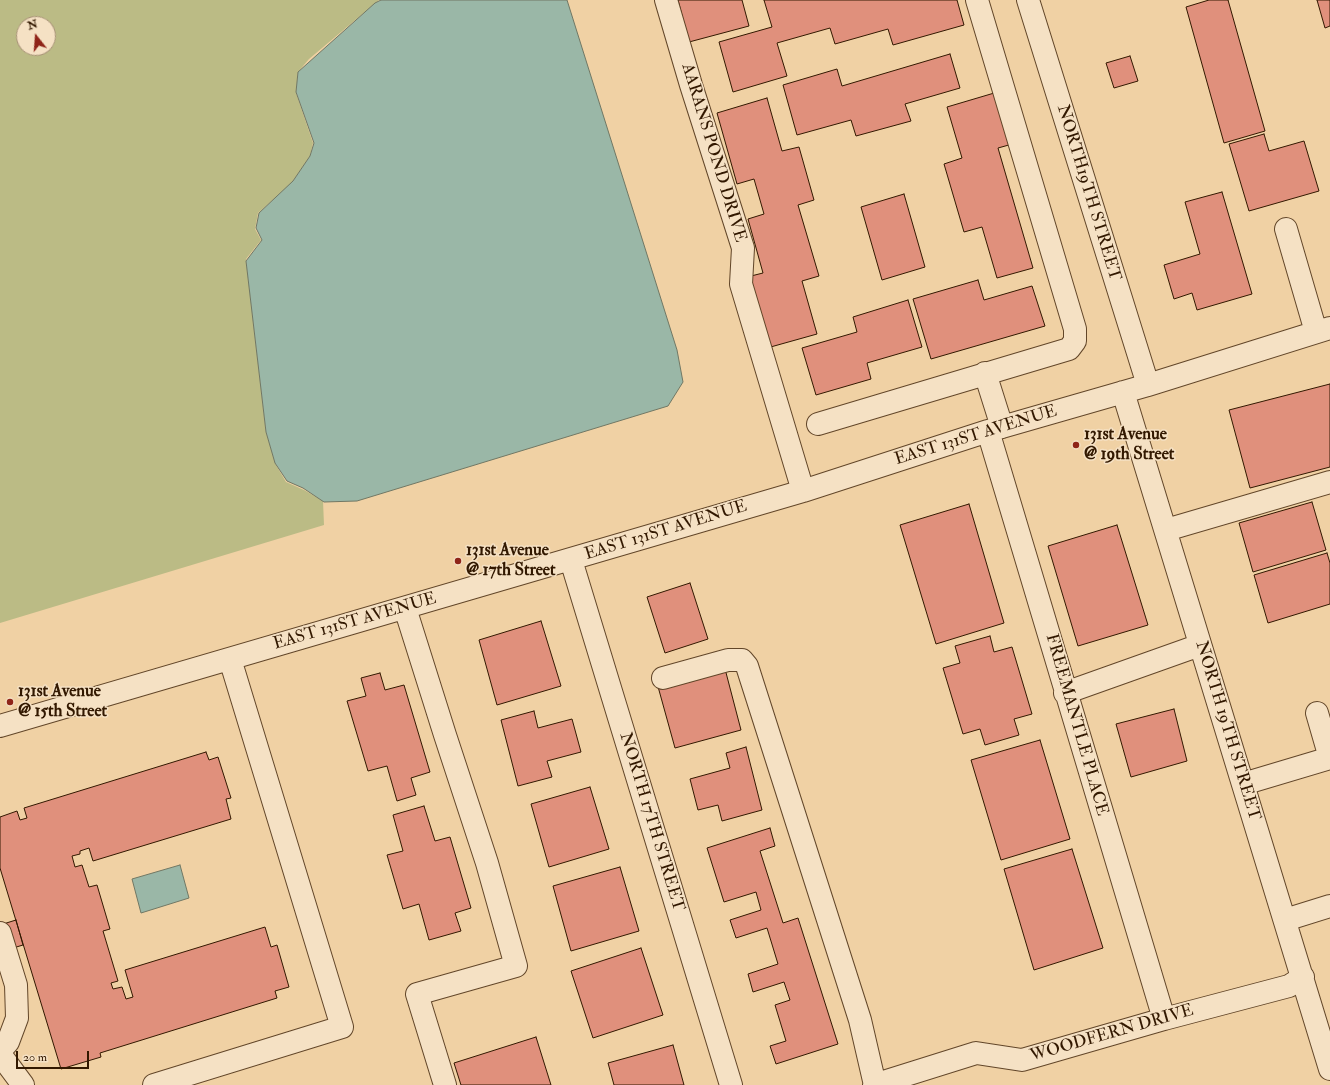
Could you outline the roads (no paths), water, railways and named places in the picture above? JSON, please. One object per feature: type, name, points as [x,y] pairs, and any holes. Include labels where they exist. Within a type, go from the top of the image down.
[{"type":"street","name":"AARANS POND DRIVE","points":[[666,0],[691,85],[743,248],[741,284],[803,491]]},
{"type":"street","points":[[818,424],[985,373],[1070,349],[1075,341],[1075,329],[977,0]]},
{"type":"street","name":"NORTH19TH STREET","points":[[1028,0],[1148,386]]},
{"type":"street","points":[[1286,229],[1323,330]]},
{"type":"street","name":"EAST 131ST AVENUE","points":[[0,726],[803,491],[995,429],[1148,386],[1323,330]]},
{"type":"street","name":"FREEMANTLE PLACE","points":[[985,373],[1007,496],[1164,1019]]},
{"type":"street","name":"NORTH 19TH STREET","points":[[1123,392],[1330,1069]]},
{"type":"street","points":[[1166,530],[1330,482]]},
{"type":"street","name":"NORTH 17TH STREET","points":[[571,560],[731,1085]]},
{"type":"street","points":[[405,608],[444,735],[487,863],[516,966],[417,994],[445,1085]]},
{"type":"street","points":[[1065,693],[1200,645]]},
{"type":"street","points":[[154,1085],[342,1027],[230,659]]},
{"type":"street","points":[[663,678],[728,660],[742,660],[747,666],[860,1020],[874,1085]]},
{"type":"street","points":[[1243,784],[1330,758],[1317,713]]},
{"type":"street","points":[[1285,920],[1330,906]]},
{"type":"street","points":[[0,933],[16,985],[17,1018],[8,1042],[0,1051]]},
{"type":"street","name":"WOODFERN DRIVE","points":[[874,1085],[976,1053],[1022,1060],[1164,1019],[1289,986],[1302,977]]},
{"type":"street","points":[[0,1054],[23,1085]]},
{"type":"place","name":"131st Avenue @ 19th Street","points":[[1076,445]]},
{"type":"place","name":"131st Avenue @ 17th Street","points":[[458,561]]},
{"type":"place","name":"131st Avenue @ 15th Street","points":[[10,702]]}]
